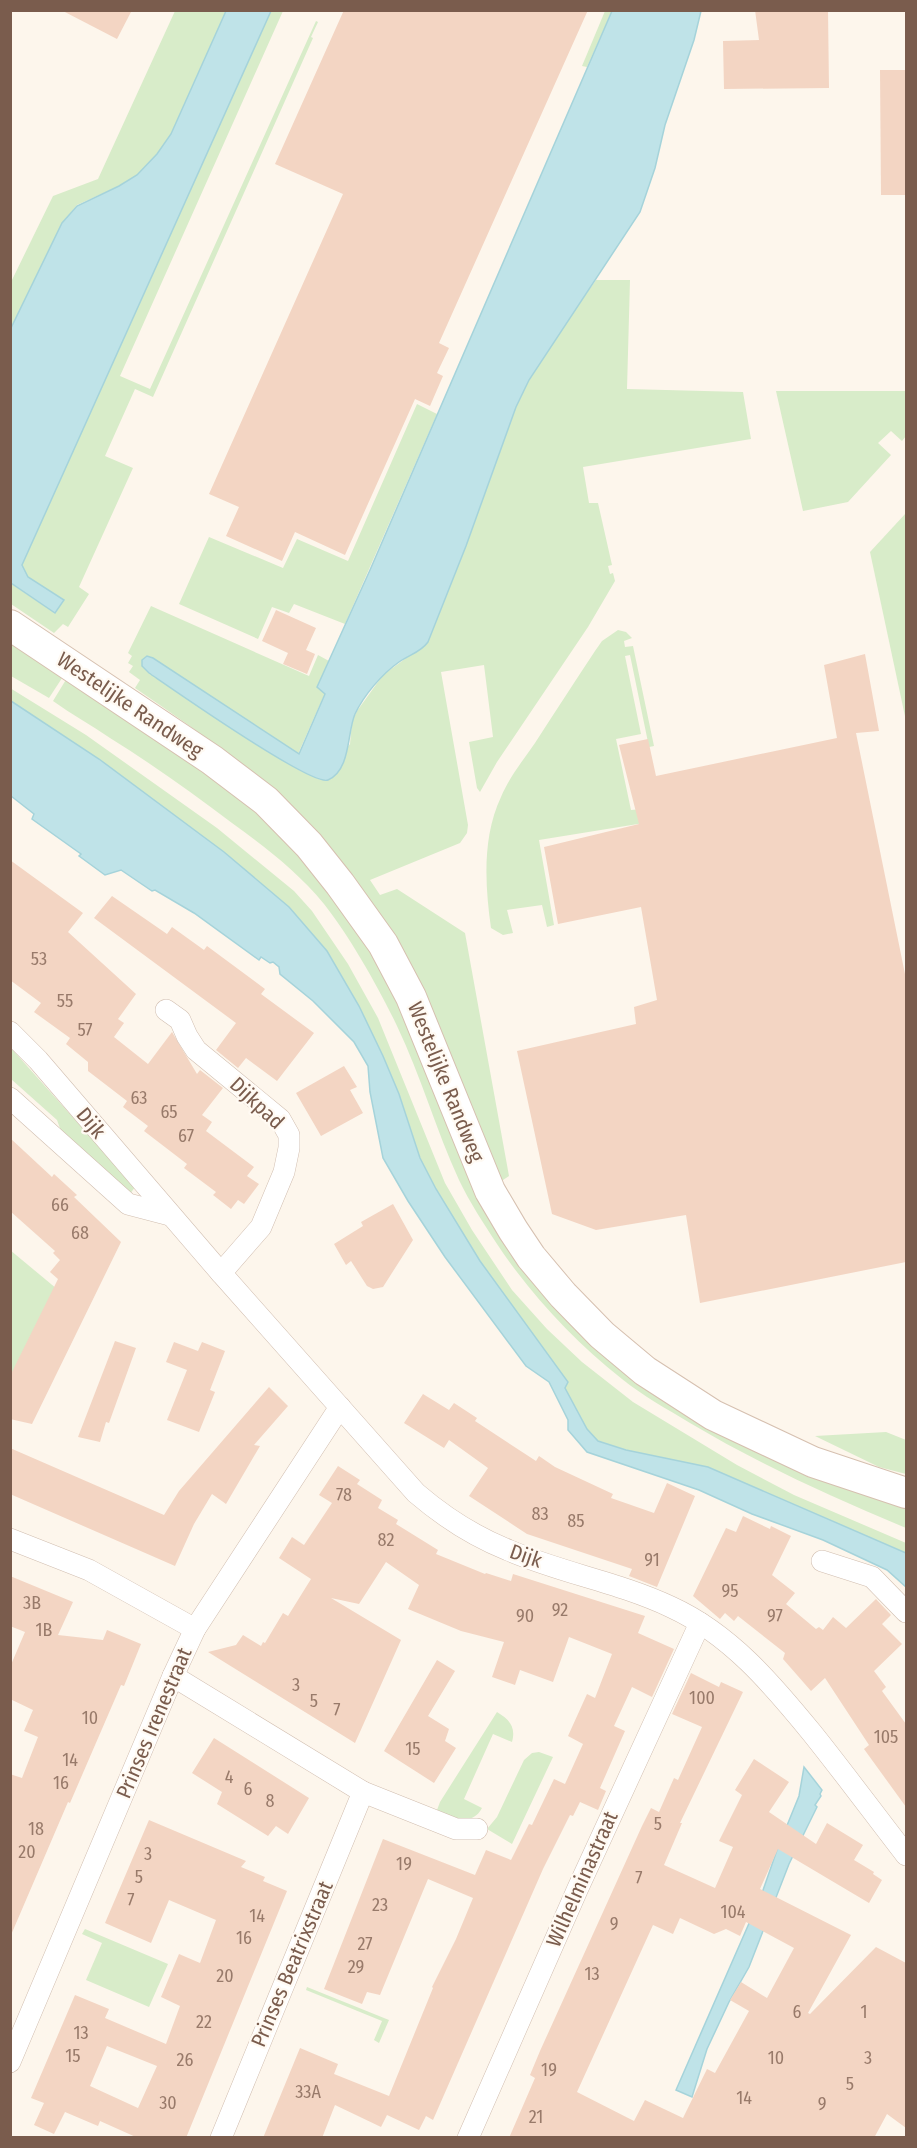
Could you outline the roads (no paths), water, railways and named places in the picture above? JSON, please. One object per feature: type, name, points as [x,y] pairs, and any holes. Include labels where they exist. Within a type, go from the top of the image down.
[{"type":"street","name":"Westelijke Randweg","points":[[10,626],[212,760],[266,801],[309,845],[340,884],[382,944],[411,997],[490,1191],[507,1220],[531,1257],[602,1335],[645,1371],[713,1415],[813,1462],[906,1493]]},
{"type":"street","name":"Dijkpad","points":[[166,1010],[180,1020],[196,1050],[280,1119],[289,1135],[290,1148],[284,1172],[261,1227],[221,1273]]},
{"type":"street","name":"Dijk","points":[[10,1032],[38,1060],[170,1215],[416,1493],[440,1513],[470,1532],[510,1551],[634,1592],[672,1607],[700,1623],[739,1652],[772,1684],[906,1855]]},
{"type":"street","name":"Dijk","points":[[10,1098],[128,1204],[170,1215]]},
{"type":"street","name":"Prinses Irenestraat","points":[[10,2061],[195,1629],[340,1407]]},
{"type":"street","points":[[10,1539],[89,1570],[195,1629]]},
{"type":"street","points":[[822,1561],[872,1577],[906,1612]]},
{"type":"street","name":"Wilhelminastraat","points":[[468,2138],[578,1888],[700,1623]]},
{"type":"street","points":[[173,1676],[363,1791],[456,1829],[477,1829]]},
{"type":"street","name":"Prinses Beatrixstraat","points":[[221,2138],[363,1791]]},
{"type":"water","points":[[226,11],[271,11],[22,565],[28,577],[64,600],[55,613],[11,583],[11,328],[62,223],[77,206],[137,175],[157,154],[171,134]]},
{"type":"water","points":[[612,11],[701,11],[640,212],[529,380],[516,407],[466,546],[428,642],[422,649],[403,659],[374,685],[355,714],[341,768],[328,780],[317,778],[270,753],[184,697],[149,673],[142,666],[142,660],[147,656],[153,658],[299,754],[325,694],[317,687]]},
{"type":"water","points":[[11,701],[99,759],[224,852],[289,907],[327,951],[359,1006],[383,1056],[399,1094],[420,1158],[436,1189],[480,1261],[568,1382],[565,1388],[587,1429],[598,1441],[626,1450],[708,1467],[906,1553],[906,1587],[887,1570],[823,1540],[752,1514],[699,1490],[587,1452],[568,1430],[568,1420],[549,1382],[526,1366],[445,1257],[383,1158],[370,1092],[368,1066],[354,1042],[313,1001],[280,974],[279,967],[273,962],[270,963],[261,957],[259,960],[194,913],[155,890],[152,891],[121,870],[105,875],[79,856],[81,854],[32,819],[34,814],[11,796]]},
{"type":"water","points":[[804,1767],[822,1790],[821,1796],[789,1864],[749,1967],[729,2002],[707,2049],[692,2097],[676,2090],[761,1896],[799,1796]]}]
